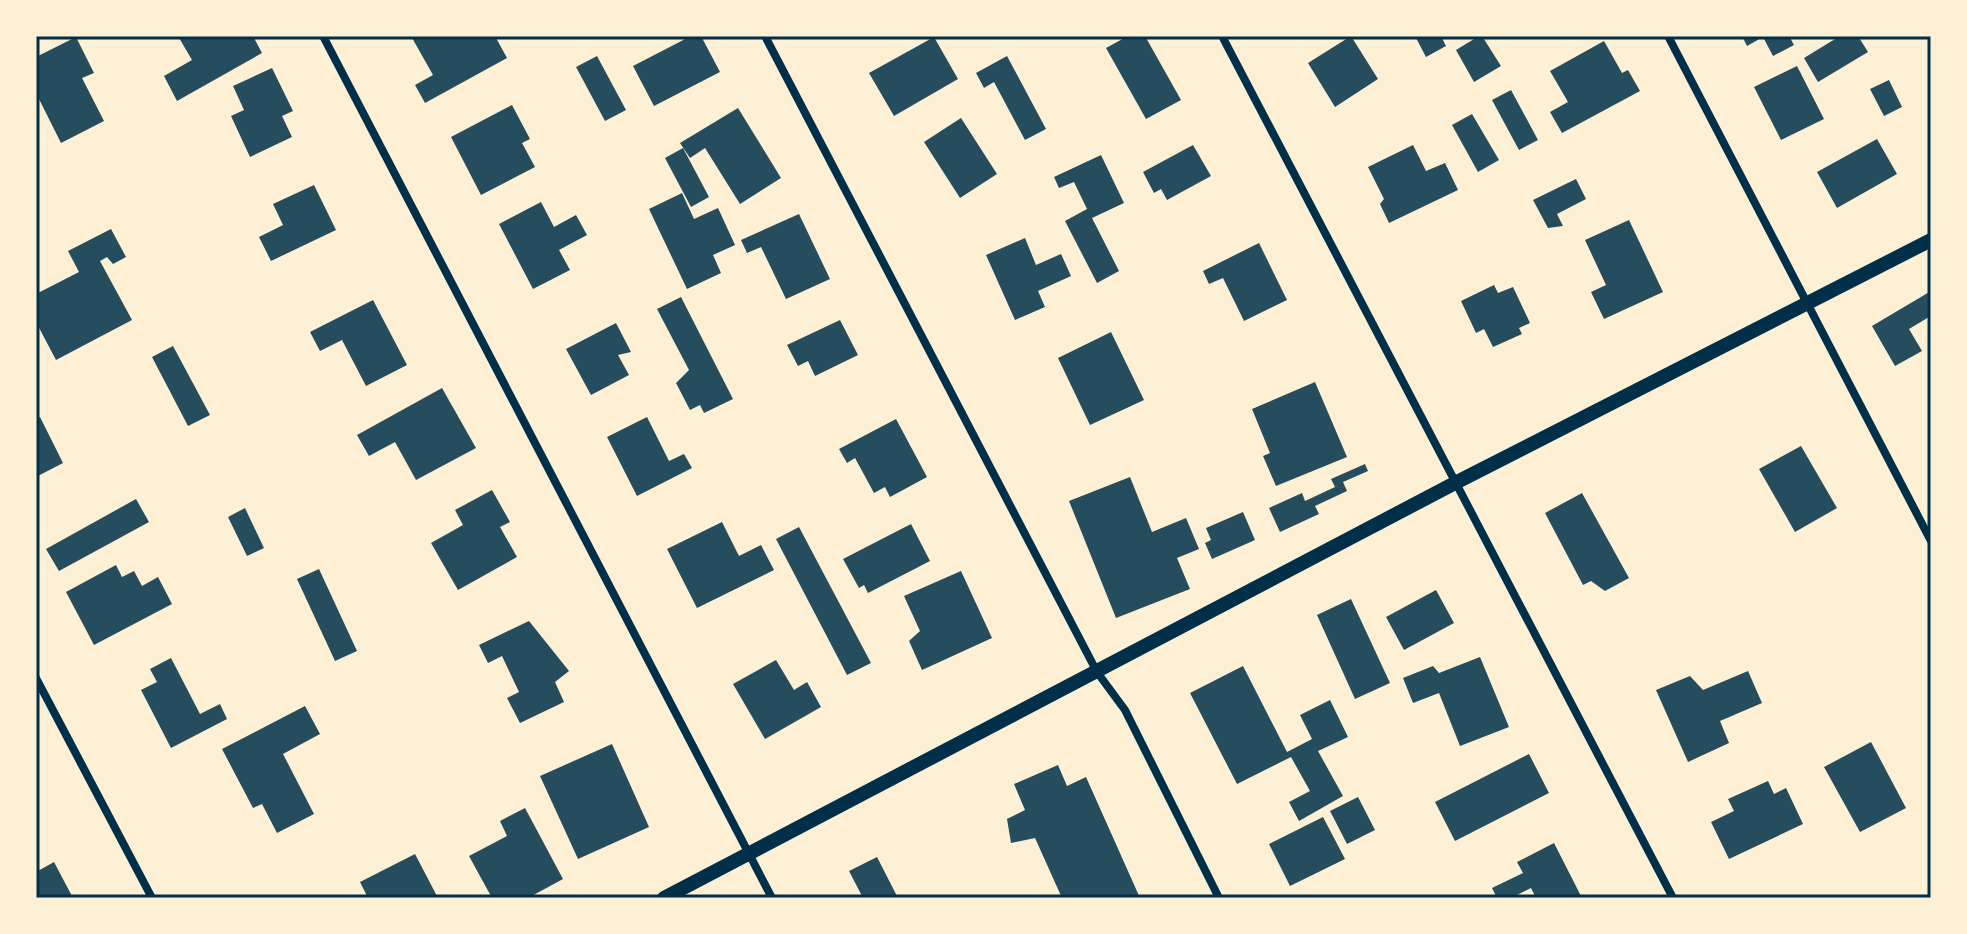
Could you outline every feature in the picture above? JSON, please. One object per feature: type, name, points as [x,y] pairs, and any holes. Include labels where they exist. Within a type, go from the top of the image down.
[{"type":"street","points":[[323,36],[772,898]]},
{"type":"street","points":[[765,36],[1097,672],[1125,710],[1219,898]]},
{"type":"street","points":[[1222,36],[1673,898]]},
{"type":"street","points":[[1668,36],[1931,541]]},
{"type":"street","points":[[664,898],[1457,482],[1931,240]]},
{"type":"street","points":[[36,678],[152,898]]},
{"type":"building","points":[[178,36],[253,36],[262,53],[177,101],[164,76],[192,60]]},
{"type":"building","points":[[411,36],[495,36],[507,58],[425,103],[415,85],[433,75]]},
{"type":"building","points":[[691,36],[701,36],[720,72],[654,106],[633,66]]},
{"type":"building","points":[[1128,36],[1145,36],[1181,100],[1146,119],[1106,48]]},
{"type":"building","points":[[1351,36],[1378,79],[1335,107],[1308,63]]},
{"type":"building","points":[[1415,36],[1441,36],[1446,46],[1426,57]]},
{"type":"building","points":[[1482,36],[1501,66],[1474,82],[1456,50]]},
{"type":"building","points":[[1742,36],[1789,36],[1794,45],[1773,56],[1763,37],[1747,46]]},
{"type":"building","points":[[1840,36],[1858,36],[1868,52],[1818,82],[1804,58]]},
{"type":"building","points":[[76,37],[94,73],[82,78],[104,121],[61,143],[36,93],[36,57]]},
{"type":"building","points":[[934,37],[958,79],[894,116],[869,73]]},
{"type":"building","points":[[1604,41],[1622,73],[1628,70],[1640,91],[1562,133],[1550,112],[1568,102],[1550,71]]},
{"type":"building","points":[[597,56],[626,110],[605,121],[576,67]]},
{"type":"building","points":[[1007,56],[1046,129],[1025,140],[994,82],[984,88],[976,73]]},
{"type":"building","points":[[1797,66],[1824,119],[1781,140],[1754,87]]},
{"type":"building","points":[[272,68],[293,111],[282,116],[292,137],[250,157],[231,116],[244,110],[233,86]]},
{"type":"building","points":[[1889,80],[1902,107],[1884,116],[1870,89]]},
{"type":"building","points":[[1511,90],[1538,140],[1519,150],[1492,100]]},
{"type":"building","points":[[512,105],[530,139],[522,143],[535,167],[481,195],[451,137]]},
{"type":"building","points":[[738,108],[781,178],[740,204],[705,148],[690,158],[680,143]]},
{"type":"building","points":[[1472,114],[1499,160],[1478,172],[1452,125]]},
{"type":"building","points":[[961,118],[997,174],[960,198],[924,142]]},
{"type":"building","points":[[1877,139],[1897,174],[1837,208],[1817,172]]},
{"type":"building","points":[[1193,145],[1211,176],[1167,200],[1161,189],[1154,193],[1143,172]]},
{"type":"building","points":[[1413,145],[1426,171],[1445,163],[1458,190],[1389,223],[1380,204],[1384,199],[1368,167]]},
{"type":"building","points":[[683,148],[709,197],[691,207],[665,158]]},
{"type":"building","points":[[1101,155],[1124,203],[1092,218],[1119,271],[1097,283],[1065,221],[1087,209],[1074,182],[1059,188],[1054,177]]},
{"type":"building","points":[[1576,179],[1586,199],[1557,214],[1563,226],[1548,228],[1533,200]]},
{"type":"building","points":[[314,185],[336,230],[271,261],[259,237],[283,225],[273,204]]},
{"type":"building","points":[[682,193],[694,219],[718,208],[735,245],[713,255],[721,273],[687,289],[649,209]]},
{"type":"building","points":[[541,202],[554,227],[576,215],[587,235],[559,250],[570,270],[533,289],[499,224]]},
{"type":"building","points":[[799,214],[830,279],[786,299],[761,247],[747,253],[741,240]]},
{"type":"building","points":[[1629,220],[1663,292],[1604,319],[1591,292],[1606,285],[1585,240]]},
{"type":"building","points":[[111,229],[126,257],[113,264],[107,257],[100,261],[132,320],[56,360],[36,322],[36,294],[79,272],[68,251]]},
{"type":"building","points":[[1025,238],[1036,265],[1061,254],[1071,276],[1038,291],[1045,307],[1015,320],[986,255]]},
{"type":"building","points":[[1259,243],[1287,300],[1244,321],[1223,278],[1209,284],[1203,271]]},
{"type":"building","points":[[1494,285],[1498,293],[1513,287],[1530,323],[1519,328],[1522,334],[1493,347],[1484,329],[1476,333],[1461,301]]},
{"type":"building","points":[[1931,291],[1931,321],[1929,317],[1909,329],[1922,351],[1895,366],[1872,326]]},
{"type":"building","points":[[681,297],[733,399],[704,413],[700,405],[690,410],[676,383],[689,370],[657,309]]},
{"type":"building","points":[[373,300],[407,365],[366,386],[342,340],[320,351],[310,332]]},
{"type":"building","points":[[840,320],[858,355],[815,376],[808,361],[798,366],[787,345]]},
{"type":"building","points":[[616,323],[631,352],[618,355],[629,375],[591,395],[566,349]]},
{"type":"building","points":[[1111,332],[1144,400],[1090,425],[1058,358]]},
{"type":"building","points":[[173,346],[210,415],[188,426],[152,357]]},
{"type":"building","points":[[1315,382],[1347,457],[1276,486],[1263,456],[1270,453],[1252,409]]},
{"type":"building","points":[[442,388],[476,448],[416,480],[395,442],[369,456],[357,435]]},
{"type":"building","points":[[40,417],[63,463],[36,477],[36,419]]},
{"type":"building","points":[[647,417],[669,461],[684,454],[692,468],[637,496],[607,437]]},
{"type":"building","points":[[896,419],[927,477],[890,497],[885,487],[874,493],[855,458],[847,463],[839,449]]},
{"type":"building","points":[[1801,446],[1837,508],[1795,532],[1759,469]]},
{"type":"building","points":[[1365,464],[1368,471],[1343,482],[1347,491],[1315,506],[1319,514],[1280,532],[1269,508],[1302,493],[1305,501],[1335,487],[1331,479]]},
{"type":"building","points":[[1130,477],[1152,532],[1186,518],[1199,549],[1177,558],[1190,589],[1116,618],[1069,501]]},
{"type":"building","points":[[492,490],[510,522],[500,527],[517,557],[458,590],[431,543],[463,525],[455,510]]},
{"type":"building","points":[[1582,493],[1629,578],[1605,591],[1591,581],[1583,585],[1545,513]]},
{"type":"building","points":[[136,499],[149,522],[59,571],[46,549]]},
{"type":"building","points":[[245,508],[264,548],[247,556],[228,517]]},
{"type":"building","points":[[1243,512],[1255,540],[1212,559],[1205,543],[1211,540],[1206,528]]},
{"type":"building","points":[[722,522],[739,556],[761,545],[774,570],[697,608],[667,549]]},
{"type":"building","points":[[911,524],[930,561],[868,593],[864,585],[859,588],[843,559]]},
{"type":"building","points":[[799,527],[871,663],[847,675],[776,539]]},
{"type":"building","points":[[116,565],[122,577],[134,571],[142,586],[158,577],[172,604],[94,645],[66,592]]},
{"type":"building","points":[[319,569],[357,651],[335,661],[297,579]]},
{"type":"building","points":[[961,571],[992,638],[922,670],[909,641],[920,631],[904,596]]},
{"type":"building","points":[[1436,590],[1454,623],[1404,650],[1386,617]]},
{"type":"building","points":[[1351,599],[1390,683],[1355,699],[1317,615]]},
{"type":"building","points":[[529,621],[569,671],[555,682],[564,702],[520,723],[507,698],[519,692],[502,656],[488,663],[479,645]]},
{"type":"building","points":[[1480,657],[1509,727],[1460,746],[1439,693],[1413,703],[1403,678],[1433,666],[1439,673]]},
{"type":"building","points":[[171,658],[200,714],[220,704],[227,719],[171,748],[141,690],[157,682],[150,669]]},
{"type":"building","points":[[776,660],[794,690],[807,682],[821,707],[765,739],[733,684]]},
{"type":"building","points":[[1243,666],[1287,752],[1312,739],[1300,715],[1330,700],[1348,737],[1318,751],[1343,796],[1299,821],[1289,802],[1310,791],[1291,757],[1237,784],[1190,693]]},
{"type":"building","points":[[1748,671],[1762,703],[1720,721],[1729,743],[1688,762],[1656,690],[1690,676],[1703,690]]},
{"type":"building","points":[[305,706],[320,734],[283,754],[314,814],[277,833],[262,804],[253,808],[222,749]]},
{"type":"building","points":[[1871,742],[1906,808],[1860,832],[1824,767]]},
{"type":"building","points":[[612,744],[649,827],[578,859],[540,776]]},
{"type":"building","points":[[1529,754],[1549,793],[1455,841],[1435,802]]},
{"type":"building","points":[[1058,765],[1067,786],[1086,777],[1140,898],[1062,898],[1035,838],[1011,843],[1007,819],[1025,810],[1014,784]]},
{"type":"building","points":[[1768,781],[1774,794],[1786,788],[1803,824],[1729,859],[1711,822],[1734,811],[1728,799]]},
{"type":"building","points":[[1358,797],[1375,830],[1347,844],[1330,811]]},
{"type":"building","points":[[525,808],[563,879],[528,898],[492,898],[469,856],[507,836],[500,821]]},
{"type":"building","points":[[1323,817],[1345,859],[1290,886],[1269,844]]},
{"type":"building","points":[[1554,843],[1582,898],[1536,898],[1531,888],[1511,898],[1497,898],[1492,888],[1523,873],[1517,862]]},
{"type":"building","points":[[415,854],[438,898],[368,898],[360,882]]},
{"type":"building","points":[[877,857],[898,898],[863,898],[849,871]]},
{"type":"building","points":[[54,862],[73,898],[36,898],[36,872]]}]
